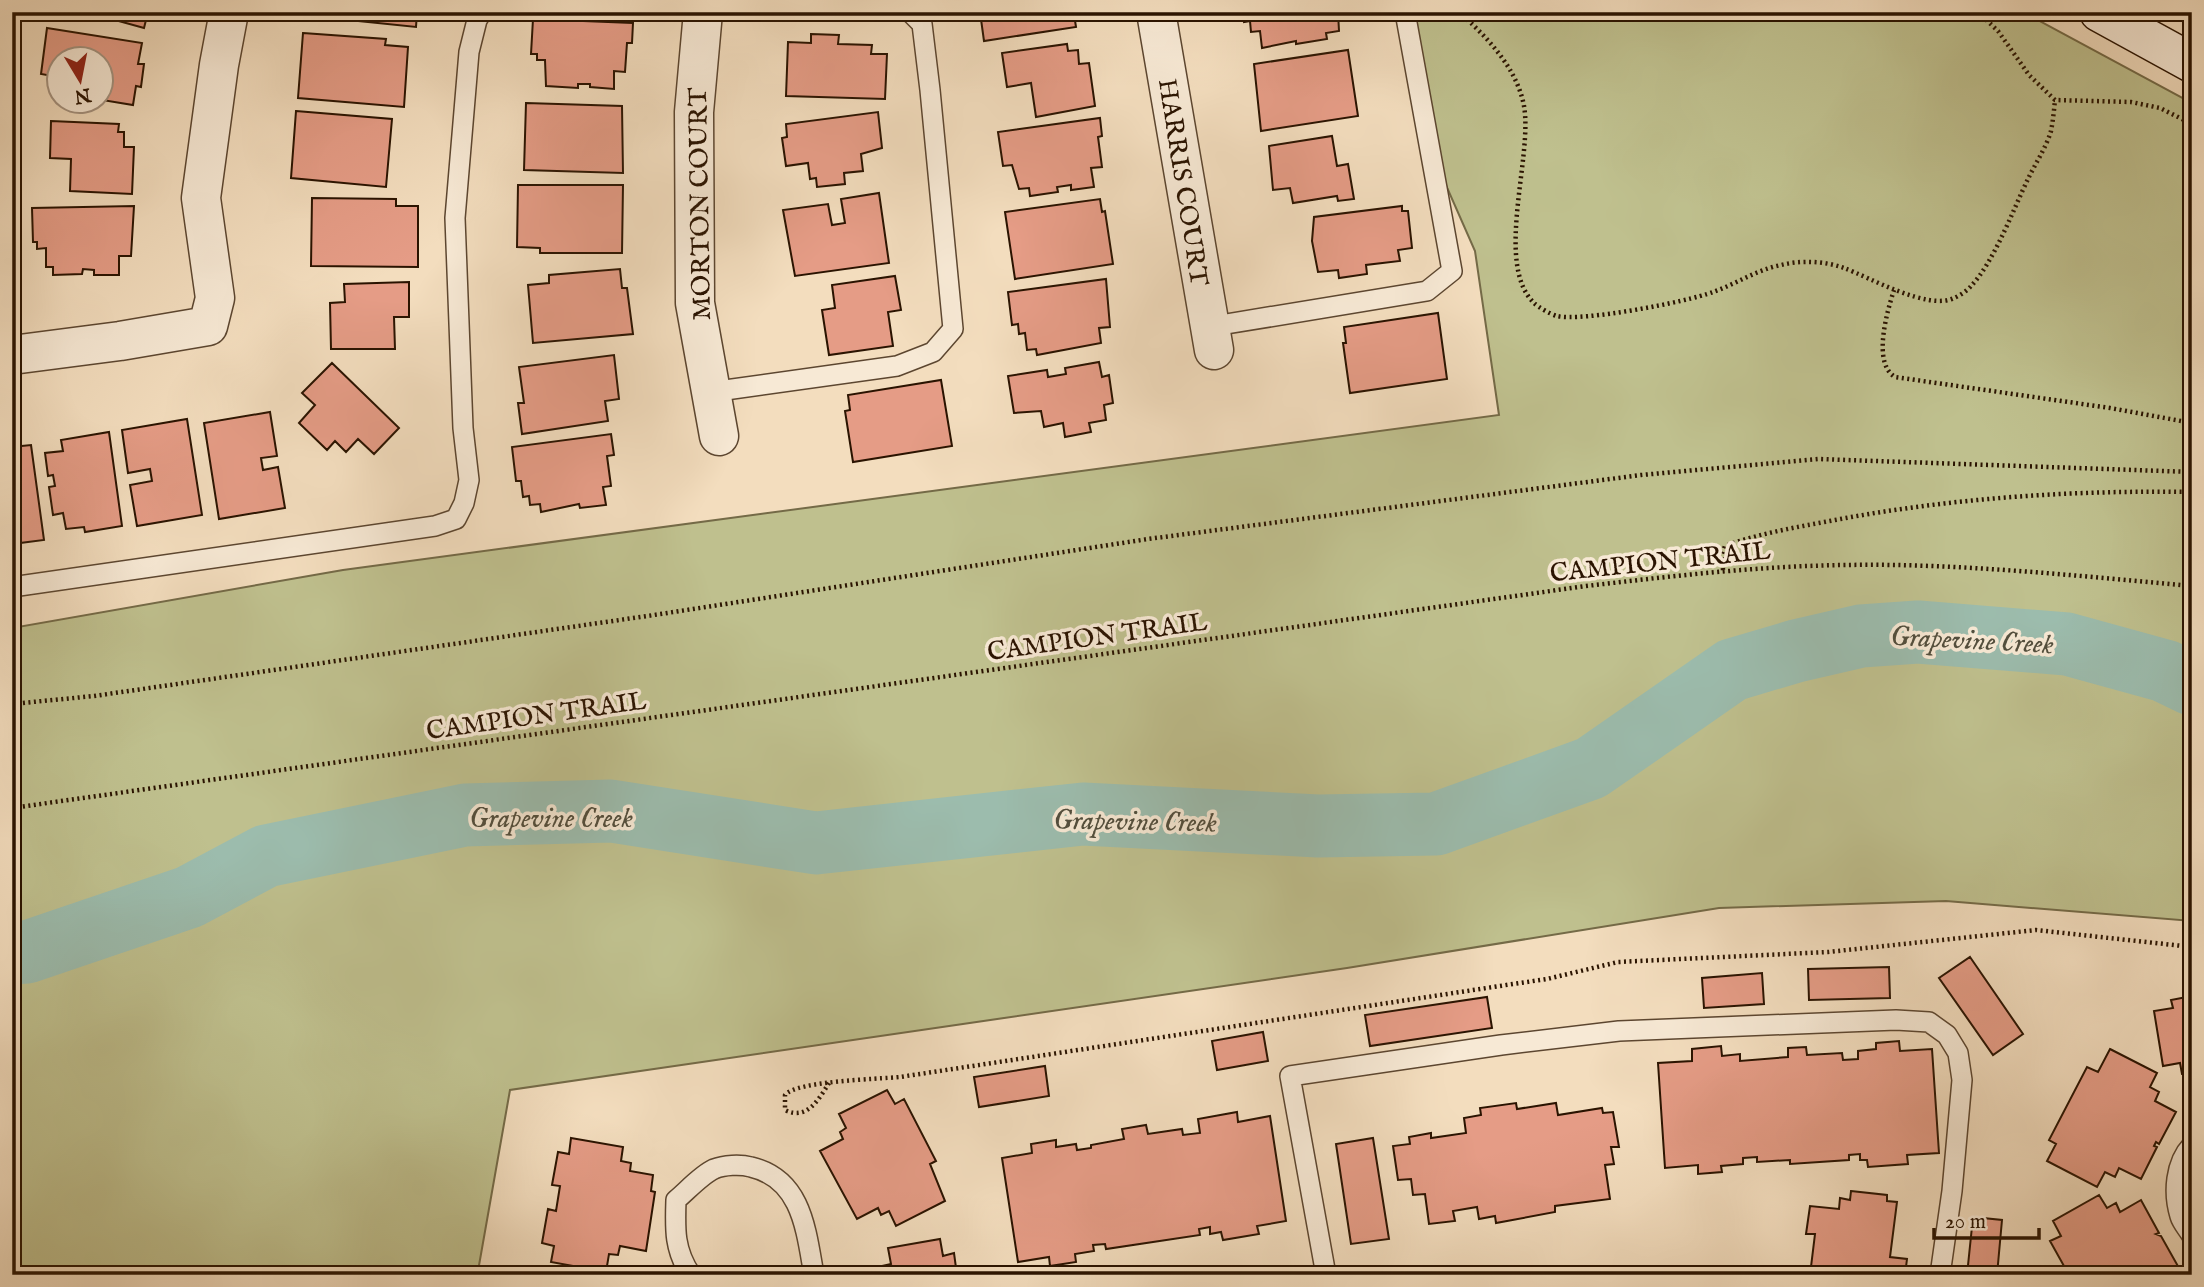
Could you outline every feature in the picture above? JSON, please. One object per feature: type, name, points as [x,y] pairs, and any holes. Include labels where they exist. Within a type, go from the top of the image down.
[{"type":"street","points":[[12,355],[208,326],[215,298],[201,198],[229,12]]},
{"type":"street","name":"MORTON COURT","points":[[703,12],[694,112],[695,303],[719,436]]},
{"type":"street","name":"HARRIS COURT","points":[[1156,12],[1211,339]]},
{"type":"street","points":[[2099,12],[2188,52]]},
{"type":"lane","points":[[12,587],[435,527],[456,519],[464,503],[469,480],[463,428],[455,218],[469,52],[477,20],[482,12]]},
{"type":"lane","points":[[711,392],[897,366],[933,352],[953,329],[922,24],[910,12]]},
{"type":"lane","points":[[1211,339],[1427,291],[1452,271],[1405,12]]},
{"type":"lane","points":[[1326,1275],[1290,1076],[1488,1046],[1619,1031],[1896,1020],[1929,1022],[1947,1035],[1958,1053],[1962,1080],[1952,1192],[1940,1275]]},
{"type":"lane","points":[[2192,1145],[2185,1152],[2178,1170],[2177,1192],[2180,1217],[2192,1236]]},
{"type":"lane","points":[[691,1275],[675,1237],[676,1200],[713,1170],[741,1164],[767,1171],[782,1182],[797,1200],[814,1275]]},
{"type":"path","points":[[1459,12],[1496,48],[1513,76],[1524,104],[1516,261],[1522,284],[1534,303],[1555,315],[1577,317],[1689,299],[1715,292],[1782,264],[1811,262],[1842,267],[1894,290],[1929,300],[1951,300],[1970,287],[1988,261],[2050,132],[2055,100]]},
{"type":"path","points":[[1978,12],[1998,31],[2029,75],[2055,100],[2131,102],[2160,108],[2192,124]]},
{"type":"path","points":[[1894,290],[1884,329],[1884,364],[1895,377],[2110,408],[2192,423]]},
{"type":"path","points":[[12,704],[94,696],[641,617],[1148,538],[1641,475],[1818,458],[2192,472]]},
{"type":"path","points":[[1723,570],[1722,554],[1725,546],[1799,526],[1867,514],[1962,502],[2031,497],[2192,492]]},
{"type":"path","name":"CAMPION TRAIL","points":[[12,808],[1586,586],[1723,570],[1847,565],[2028,573],[2192,586]]},
{"type":"path","points":[[828,1083],[811,1108],[792,1114],[785,1110],[784,1101],[788,1091],[828,1083],[900,1077],[1536,981],[1618,962],[1828,952],[2036,930],[2192,947]]},
{"type":"green space","points":[[1413,12],[2023,12],[2192,103],[2192,921],[1946,901],[1719,908],[1347,968],[510,1090],[478,1271],[404,1275],[12,1275],[12,628],[343,570],[1499,415],[1475,251],[1434,158]]},
{"type":"building","points":[[86,12],[148,12],[144,28]]},
{"type":"building","points":[[321,12],[417,12],[416,27],[320,17]]},
{"type":"building","points":[[980,12],[1081,13],[1074,14],[1076,27],[984,41]]},
{"type":"building","points":[[1242,12],[1338,12],[1339,31],[1326,33],[1327,39],[1296,44],[1296,41],[1262,48],[1260,31],[1251,32],[1250,21],[1244,22]]},
{"type":"building","points":[[533,19],[633,23],[632,43],[627,43],[625,72],[614,71],[614,89],[590,87],[590,84],[578,84],[578,88],[546,86],[545,60],[537,60],[537,54],[531,54]]},
{"type":"building","points":[[47,28],[142,43],[138,64],[144,64],[141,87],[136,86],[133,105],[116,102],[116,46],[46,46],[46,75],[41,74]]},
{"type":"building","points":[[303,33],[386,39],[385,45],[408,47],[404,107],[298,98]]},
{"type":"building","points":[[811,34],[839,35],[838,44],[872,45],[871,54],[887,54],[885,99],[786,96],[788,42],[811,43]]},
{"type":"building","points":[[1067,44],[1068,51],[1078,50],[1079,64],[1089,63],[1095,106],[1036,117],[1031,83],[1007,87],[1002,53]]},
{"type":"building","points":[[1348,50],[1358,116],[1261,131],[1254,64]]},
{"type":"building","points":[[526,103],[622,106],[623,173],[524,170]]},
{"type":"building","points":[[296,111],[392,119],[386,187],[291,178]]},
{"type":"building","points":[[878,112],[882,148],[861,154],[863,171],[844,173],[845,184],[817,187],[816,178],[810,179],[808,163],[786,166],[782,138],[787,137],[786,124]]},
{"type":"building","points":[[1100,118],[1102,136],[1098,137],[1102,167],[1091,168],[1094,187],[1071,190],[1071,185],[1057,187],[1058,192],[1030,196],[1029,188],[1019,189],[1012,165],[1003,166],[998,132]]},
{"type":"building","points":[[51,121],[119,124],[118,132],[124,132],[124,147],[134,147],[132,194],[70,191],[71,159],[50,158]]},
{"type":"building","points":[[1332,136],[1337,166],[1348,164],[1354,199],[1338,201],[1337,196],[1293,203],[1290,188],[1273,190],[1269,146]]},
{"type":"building","points":[[518,185],[623,185],[622,253],[540,253],[540,248],[517,247]]},
{"type":"building","points":[[879,193],[889,263],[795,276],[783,210],[828,204],[832,225],[845,223],[841,199]]},
{"type":"building","points":[[312,198],[396,199],[396,206],[418,206],[418,267],[311,266]]},
{"type":"building","points":[[1100,199],[1102,212],[1105,211],[1113,264],[1015,279],[1005,212]]},
{"type":"building","points":[[134,206],[131,256],[119,256],[119,275],[94,275],[94,270],[83,269],[82,274],[53,275],[53,267],[46,267],[46,248],[37,249],[37,242],[33,242],[32,208]]},
{"type":"building","points":[[1402,206],[1402,211],[1408,211],[1412,248],[1398,250],[1400,261],[1366,265],[1367,274],[1339,278],[1338,270],[1318,272],[1312,241],[1314,217]]},
{"type":"building","points":[[620,269],[622,288],[627,288],[633,334],[533,343],[528,285],[549,283],[549,275]]},
{"type":"building","points":[[895,276],[901,310],[888,312],[893,346],[829,355],[822,310],[835,308],[832,285]]},
{"type":"building","points":[[1106,279],[1110,327],[1099,328],[1101,343],[1037,355],[1036,349],[1027,350],[1025,333],[1019,334],[1018,324],[1012,325],[1008,292]]},
{"type":"building","points":[[409,282],[409,317],[394,317],[395,349],[331,349],[330,303],[345,302],[344,284]]},
{"type":"building","points":[[1438,313],[1447,379],[1350,393],[1343,343],[1346,343],[1344,327]]},
{"type":"building","points":[[614,355],[619,399],[605,401],[608,421],[522,434],[518,403],[524,403],[519,367]]},
{"type":"building","points":[[1099,362],[1102,377],[1109,375],[1113,403],[1104,405],[1106,420],[1089,423],[1091,432],[1065,437],[1063,423],[1044,427],[1041,411],[1014,413],[1008,376],[1047,370],[1048,377],[1066,374],[1065,368]]},
{"type":"building","points":[[332,363],[399,428],[374,454],[358,439],[346,452],[335,441],[327,450],[299,423],[315,405],[302,393]]},
{"type":"building","points":[[941,380],[952,446],[853,462],[845,411],[850,410],[848,395]]},
{"type":"building","points":[[270,412],[277,456],[261,458],[263,470],[278,467],[285,508],[219,519],[204,423]]},
{"type":"building","points":[[187,419],[202,515],[137,526],[130,485],[152,481],[150,469],[128,473],[122,430]]},
{"type":"building","points":[[109,432],[122,526],[85,532],[84,527],[66,529],[63,513],[53,515],[49,487],[55,486],[53,475],[48,476],[45,453],[63,451],[61,440]]},
{"type":"building","points":[[611,434],[614,455],[607,456],[611,486],[603,487],[606,505],[580,508],[579,504],[541,512],[540,504],[530,505],[529,496],[523,497],[521,481],[516,481],[512,447]]},
{"type":"building","points":[[31,445],[44,540],[12,544],[12,447]]},
{"type":"building","points":[[1970,957],[2023,1034],[1993,1055],[1939,978]]},
{"type":"building","points":[[1889,967],[1890,998],[1809,1000],[1808,969]]},
{"type":"building","points":[[1762,973],[1764,1004],[1704,1008],[1702,978]]},
{"type":"building","points":[[2192,996],[2192,1077],[2191,1073],[2182,1074],[2180,1063],[2163,1066],[2154,1011],[2173,1008],[2171,1000]]},
{"type":"building","points":[[1487,997],[1492,1028],[1370,1046],[1365,1015]]},
{"type":"building","points":[[1263,1032],[1268,1061],[1217,1070],[1212,1041]]},
{"type":"building","points":[[1899,1041],[1900,1051],[1932,1049],[1939,1153],[1907,1155],[1908,1164],[1868,1167],[1867,1160],[1860,1160],[1860,1154],[1849,1155],[1849,1160],[1790,1164],[1790,1160],[1757,1162],[1757,1157],[1743,1158],[1743,1164],[1721,1166],[1722,1172],[1698,1174],[1698,1165],[1665,1168],[1658,1063],[1692,1061],[1692,1049],[1721,1046],[1722,1056],[1740,1054],[1740,1061],[1788,1057],[1788,1048],[1806,1047],[1807,1055],[1842,1053],[1843,1060],[1858,1059],[1858,1051],[1876,1049],[1876,1043]]},
{"type":"building","points":[[2110,1049],[2157,1073],[2150,1087],[2159,1092],[2155,1101],[2176,1112],[2159,1144],[2156,1142],[2154,1146],[2157,1147],[2141,1179],[2119,1168],[2115,1177],[2105,1172],[2097,1187],[2047,1161],[2056,1144],[2049,1140],[2087,1067],[2098,1072]]},
{"type":"building","points":[[1045,1066],[1049,1096],[979,1107],[974,1077]]},
{"type":"building","points":[[887,1090],[895,1104],[904,1099],[936,1161],[930,1164],[945,1201],[896,1226],[889,1211],[881,1215],[878,1208],[857,1219],[820,1151],[843,1139],[840,1132],[846,1128],[839,1114]]},
{"type":"building","points":[[1516,1103],[1517,1109],[1556,1103],[1558,1115],[1602,1108],[1603,1113],[1613,1112],[1619,1147],[1611,1147],[1614,1164],[1605,1165],[1610,1199],[1555,1206],[1555,1212],[1496,1223],[1495,1216],[1479,1219],[1477,1207],[1453,1211],[1455,1221],[1429,1224],[1425,1194],[1413,1195],[1411,1179],[1398,1180],[1393,1146],[1410,1144],[1409,1137],[1431,1133],[1431,1138],[1466,1133],[1464,1118],[1481,1115],[1480,1108]]},
{"type":"building","points":[[1237,1112],[1238,1122],[1270,1116],[1286,1221],[1257,1226],[1259,1234],[1223,1240],[1221,1232],[1210,1234],[1210,1227],[1199,1229],[1200,1235],[1106,1249],[1105,1244],[1093,1245],[1094,1251],[1075,1254],[1076,1262],[1050,1266],[1049,1257],[1018,1262],[1002,1158],[1032,1153],[1031,1144],[1056,1140],[1056,1147],[1076,1144],[1077,1150],[1091,1148],[1091,1145],[1124,1139],[1122,1129],[1146,1125],[1148,1134],[1182,1129],[1183,1135],[1200,1133],[1198,1119]]},
{"type":"building","points":[[571,1138],[623,1147],[621,1161],[631,1163],[630,1171],[653,1175],[651,1191],[655,1192],[646,1251],[620,1246],[618,1255],[609,1254],[606,1272],[551,1262],[554,1246],[542,1243],[548,1209],[556,1211],[560,1186],[552,1185],[558,1152],[569,1154]]},
{"type":"building","points":[[1373,1138],[1389,1239],[1351,1244],[1336,1144]]},
{"type":"building","points":[[1851,1191],[1887,1195],[1887,1201],[1897,1202],[1890,1257],[1907,1259],[1905,1275],[1810,1275],[1815,1234],[1806,1234],[1810,1206],[1839,1209],[1840,1198],[1850,1200]]},
{"type":"building","points":[[2099,1195],[2107,1208],[2116,1203],[2120,1212],[2141,1200],[2159,1233],[2156,1234],[2161,1236],[2179,1268],[2165,1275],[2069,1275],[2050,1241],[2061,1236],[2053,1221]]},
{"type":"building","points":[[1973,1217],[2002,1220],[1997,1275],[1967,1275]]},
{"type":"building","points":[[940,1239],[943,1256],[954,1253],[957,1275],[884,1275],[882,1266],[891,1264],[888,1248]]},
{"type":"waterway","name":"Grapevine Creek","points":[[12,953],[27,952],[189,897],[266,856],[465,815],[611,811],[816,843],[1083,814],[1318,826],[1436,824],[1591,768],[1732,670],[1861,636],[1918,632],[2067,644],[2165,671],[2192,684]]}]
